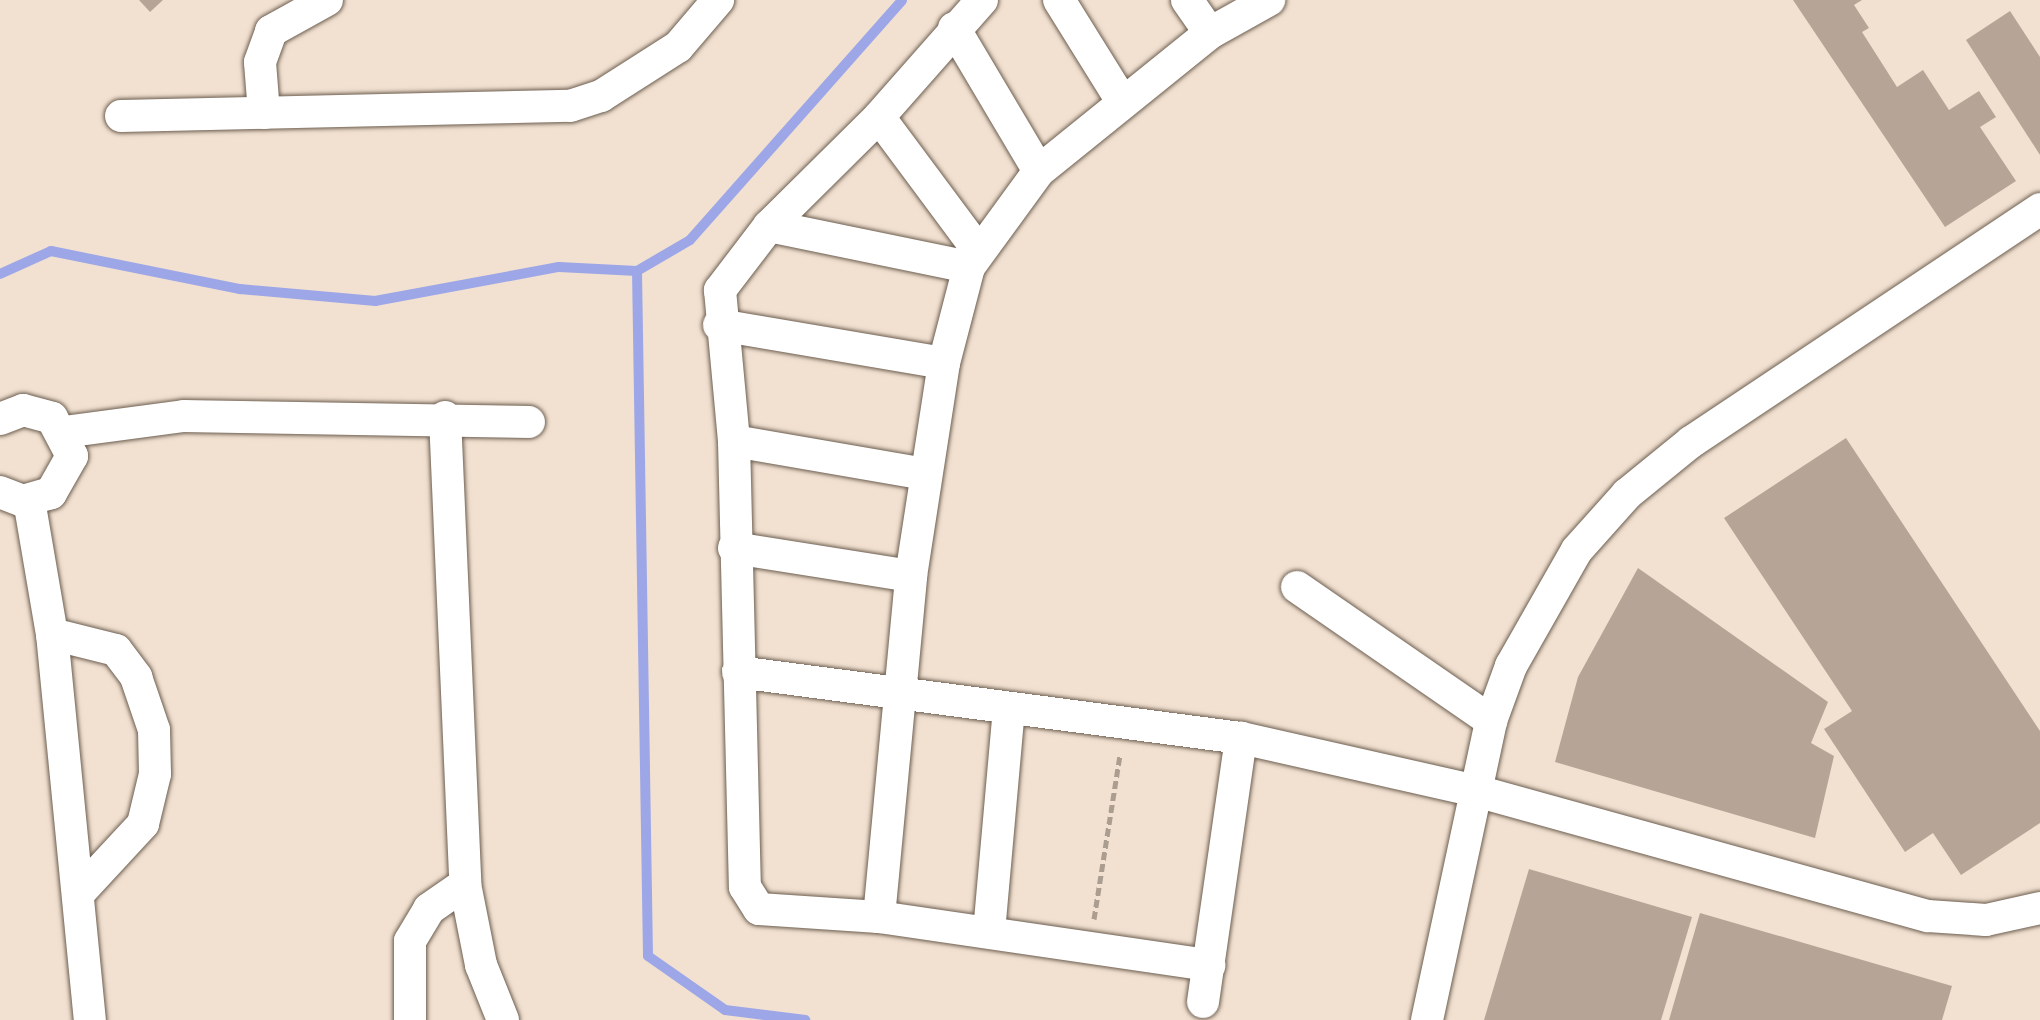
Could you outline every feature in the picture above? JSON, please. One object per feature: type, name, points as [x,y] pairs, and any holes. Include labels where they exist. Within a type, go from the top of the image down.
[{"type":"street","points":[[264,113],[260,62],[271,31],[327,0]]},
{"type":"street","points":[[121,116],[570,106],[601,96],[678,47],[718,0]]},
{"type":"street","points":[[982,0],[954,28],[879,117],[769,226],[726,275],[719,325],[734,441],[738,672],[749,900],[759,909],[879,917],[989,932],[1089,951],[1210,965]]},
{"type":"street","points":[[1059,0],[1123,103]]},
{"type":"street","points":[[1187,0],[1210,33]]},
{"type":"street","points":[[879,917],[898,696],[925,474],[944,363],[973,258],[1039,171],[1210,33],[1269,0]]},
{"type":"street","points":[[954,28],[1039,171]]},
{"type":"street","points":[[879,117],[973,258]]},
{"type":"street","points":[[1427,1020],[1480,792],[1491,721],[1549,594],[1627,494],[1691,442],[2040,209]]},
{"type":"street","points":[[769,226],[973,258]]},
{"type":"street","points":[[719,325],[944,363]]},
{"type":"street","points":[[0,419],[39,412],[64,432],[69,470],[51,493],[14,496],[52,634],[80,892],[90,1020]]},
{"type":"street","points":[[64,432],[184,416],[445,417],[529,422]]},
{"type":"street","points":[[445,417],[465,884],[481,965],[503,1020]]},
{"type":"street","points":[[734,441],[925,474]]},
{"type":"street","points":[[734,548],[911,576]]},
{"type":"street","points":[[1297,587],[1491,721]]},
{"type":"street","points":[[52,634],[116,650],[136,677],[154,730],[155,774],[143,824],[80,892]]},
{"type":"street","points":[[738,672],[898,696],[1125,721],[1241,738],[1480,792],[1928,916],[1986,920],[2040,908]]},
{"type":"street","points":[[989,932],[1009,710]]},
{"type":"street","points":[[1203,1002],[1241,738]]},
{"type":"street","points":[[410,1020],[410,941],[429,909],[465,884]]},
{"type":"path","points":[[1089,951],[1125,721]]},
{"type":"building","points":[[139,0],[163,0],[150,12]]},
{"type":"building","points":[[1793,0],[1862,0],[1854,5],[1869,28],[1862,32],[1897,87],[1923,70],[1949,110],[1979,91],[1996,117],[1980,127],[2016,181],[1945,227]]},
{"type":"building","points":[[2010,11],[2040,57],[2040,155],[1966,40]]},
{"type":"building","points":[[1846,438],[2040,731],[2040,823],[1961,875],[1933,833],[1905,852],[1824,729],[1852,711],[1724,518]]},
{"type":"building","points":[[1638,568],[1828,702],[1811,743],[1834,756],[1815,838],[1555,762],[1578,677]]},
{"type":"building","points":[[1529,869],[1692,917],[1661,1020],[1484,1020]]},
{"type":"building","points":[[1700,913],[1952,986],[1942,1020],[1669,1020]]},
{"type":"waterway","points":[[0,274],[51,251],[240,289],[375,301],[559,267],[637,271],[690,240],[902,0]]},
{"type":"waterway","points":[[637,271],[648,956],[725,1010],[805,1020]]}]
